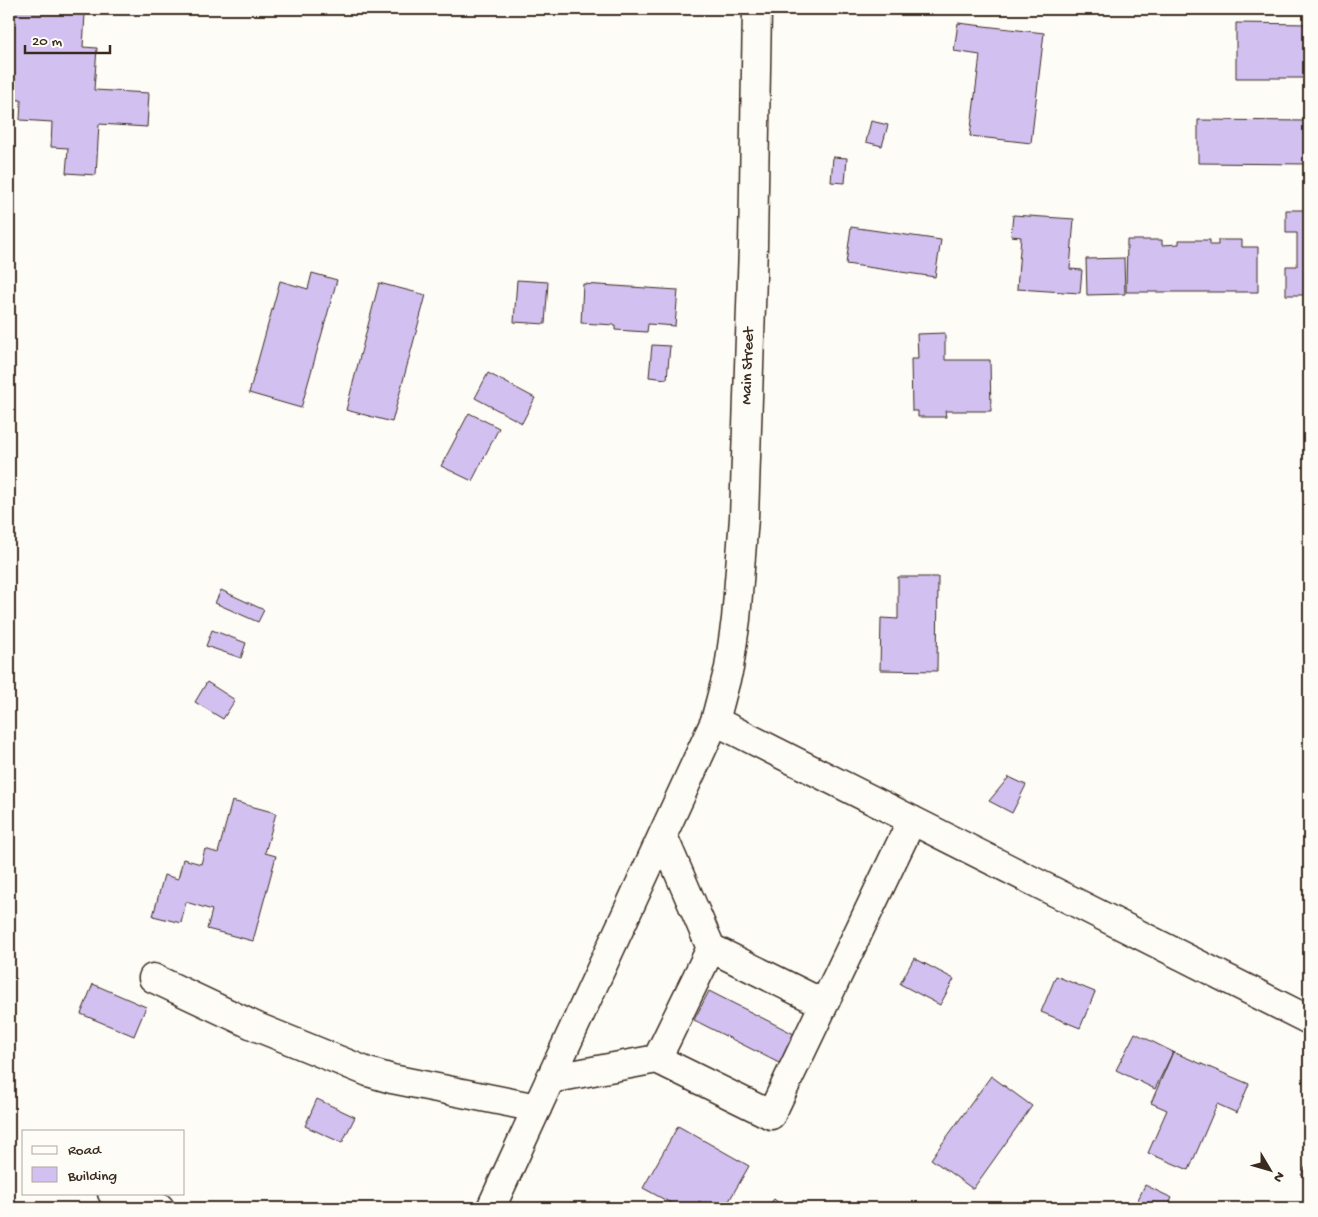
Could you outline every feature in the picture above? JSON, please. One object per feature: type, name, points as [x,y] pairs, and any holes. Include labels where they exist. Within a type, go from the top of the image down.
[{"type":"main road","name":"Main Street","points":[[491,1208],[715,720],[729,668],[736,619],[744,518],[753,256],[757,9]]},
{"type":"main road","points":[[715,720],[1309,1020]]},
{"type":"main road","points":[[550,1079],[657,1059],[770,1115],[912,820]]},
{"type":"main road","points":[[663,836],[711,948],[824,1004]]},
{"type":"main road","points":[[657,1059],[711,948]]},
{"type":"main road","points":[[153,978],[257,1027],[368,1072],[392,1079],[537,1108]]},
{"type":"main road","points":[[115,1194],[160,1208]]},
{"type":"building","points":[[15,9],[71,9],[71,13],[85,14],[83,47],[97,48],[94,90],[149,93],[147,127],[99,124],[96,175],[66,173],[68,148],[51,147],[52,122],[20,120],[21,100],[9,99],[9,44],[13,44]]},
{"type":"building","points":[[958,23],[1044,33],[1031,143],[970,136],[980,55],[954,51]]},
{"type":"building","points":[[1236,23],[1309,24],[1309,78],[1236,78]]},
{"type":"building","points":[[1198,120],[1309,121],[1309,164],[1198,163]]},
{"type":"building","points":[[871,121],[888,125],[882,146],[866,142]]},
{"type":"building","points":[[833,157],[847,158],[845,183],[831,182]]},
{"type":"building","points":[[1286,210],[1309,210],[1309,295],[1286,295],[1286,266],[1297,266],[1297,233],[1286,233]]},
{"type":"building","points":[[1013,215],[1074,219],[1070,269],[1082,270],[1080,293],[1017,289],[1021,237],[1011,236]]},
{"type":"building","points":[[851,227],[941,240],[935,277],[846,264]]},
{"type":"building","points":[[1127,240],[1162,240],[1162,245],[1179,244],[1179,240],[1210,240],[1210,245],[1218,245],[1218,240],[1242,240],[1242,247],[1258,247],[1258,292],[1126,292]]},
{"type":"building","points":[[1124,258],[1125,294],[1087,295],[1086,259]]},
{"type":"building","points":[[312,273],[337,280],[301,408],[249,393],[280,281],[308,289]]},
{"type":"building","points":[[517,280],[548,282],[545,324],[514,322]]},
{"type":"building","points":[[379,283],[426,295],[392,422],[346,410]]},
{"type":"building","points":[[583,284],[678,290],[675,326],[648,324],[647,332],[615,330],[615,325],[581,323]]},
{"type":"building","points":[[945,333],[945,360],[990,360],[991,411],[945,411],[946,417],[918,417],[918,411],[912,411],[911,359],[918,359],[917,334]]},
{"type":"building","points":[[652,345],[670,346],[667,379],[649,377]]},
{"type":"building","points":[[488,373],[535,398],[522,423],[475,398]]},
{"type":"building","points":[[469,413],[499,428],[472,481],[441,466]]},
{"type":"building","points":[[898,577],[938,577],[937,671],[880,670],[881,618],[898,619]]},
{"type":"building","points":[[221,590],[264,610],[258,622],[215,603]]},
{"type":"building","points":[[212,630],[246,643],[241,658],[206,646]]},
{"type":"building","points":[[207,682],[235,700],[223,719],[195,702]]},
{"type":"building","points":[[1009,777],[1026,785],[1012,813],[989,801]]},
{"type":"building","points":[[232,801],[276,813],[265,853],[276,856],[253,941],[207,929],[212,910],[186,902],[181,923],[153,916],[164,875],[178,879],[183,859],[201,864],[205,849],[218,853]]},
{"type":"building","points":[[914,958],[954,979],[940,1005],[900,984]]},
{"type":"building","points":[[1056,976],[1095,992],[1080,1028],[1041,1012]]},
{"type":"building","points":[[93,984],[146,1007],[134,1036],[81,1014]]},
{"type":"building","points":[[709,991],[798,1036],[783,1065],[694,1020]]},
{"type":"building","points":[[1135,1033],[1173,1052],[1155,1089],[1116,1070]]},
{"type":"building","points":[[1173,1052],[1249,1084],[1237,1113],[1217,1104],[1189,1170],[1148,1153],[1167,1110],[1151,1103]]},
{"type":"building","points":[[991,1076],[1032,1106],[973,1189],[931,1159]]},
{"type":"building","points":[[317,1099],[355,1117],[342,1143],[305,1126]]},
{"type":"building","points":[[678,1126],[749,1166],[725,1208],[711,1208],[699,1201],[695,1208],[680,1208],[643,1188]]},
{"type":"building","points":[[1309,1161],[1309,1179],[1301,1175]]},
{"type":"building","points":[[1145,1185],[1172,1198],[1167,1208],[1134,1208]]},
{"type":"building","points":[[774,1199],[785,1208],[766,1208]]}]
